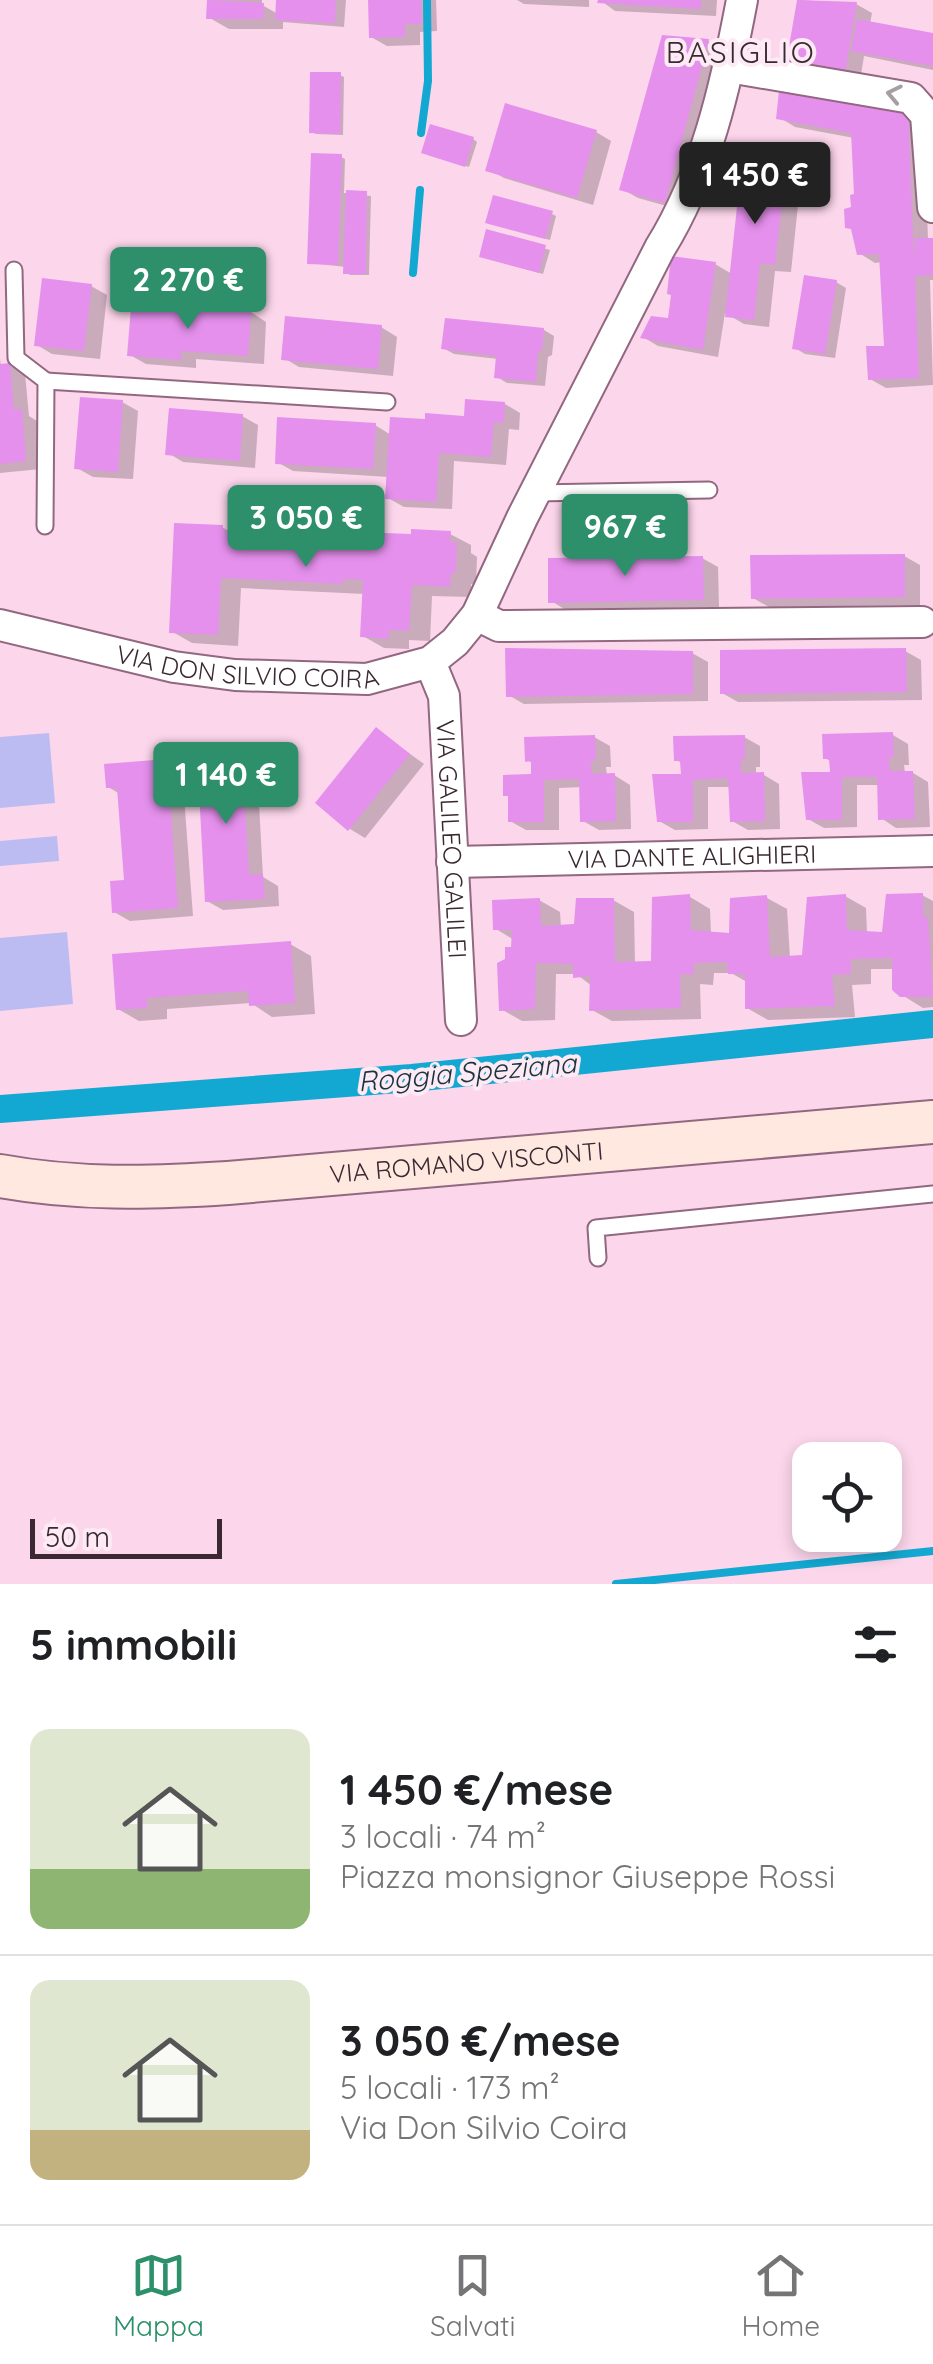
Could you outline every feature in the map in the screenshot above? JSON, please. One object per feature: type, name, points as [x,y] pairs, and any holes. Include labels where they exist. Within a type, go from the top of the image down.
[{"type":"street","name":"VIA DON SILVIO COIRA","points":[[0,626],[174,667],[234,675],[367,679],[430,662],[455,642],[477,614],[535,493],[680,216],[729,67],[742,0]]},
{"type":"street","points":[[729,67],[911,98],[926,115],[933,207]]},
{"type":"street","points":[[477,614],[499,626],[922,622]]},
{"type":"street","name":"VIA GALILEO GALILEI","points":[[430,662],[444,696],[461,1020]]},
{"type":"street","name":"VIA DANTE ALIGHIERI","points":[[452,862],[933,851]]},
{"type":"street","name":"VIA ROMANO VISCONTI","points":[[0,1176],[91,1186],[228,1184],[933,1122]]},
{"type":"lane","points":[[14,270],[16,358],[46,380],[387,402]]},
{"type":"lane","points":[[45,526],[46,380]]},
{"type":"lane","points":[[535,493],[710,490]]},
{"type":"lane","points":[[598,1258],[596,1228],[933,1194]]},
{"type":"shaded area","points":[[49,733],[55,803],[0,808],[0,737]]},
{"type":"shaded area","points":[[57,836],[59,861],[0,866],[0,841]]},
{"type":"shaded area","points":[[67,932],[73,1004],[0,1011],[0,938]]},
{"type":"building","points":[[207,0],[264,3],[263,19],[206,19]]},
{"type":"building","points":[[276,0],[336,0],[335,23],[275,20]]},
{"type":"building","points":[[368,0],[421,0],[422,24],[405,24],[405,37],[369,38]]},
{"type":"building","points":[[701,0],[701,9],[597,3]]},
{"type":"building","points":[[797,0],[857,2],[845,73],[786,64]]},
{"type":"building","points":[[857,19],[933,33],[933,66],[851,51]]},
{"type":"building","points":[[662,35],[709,39],[665,203],[619,190]]},
{"type":"building","points":[[310,72],[341,72],[340,134],[309,133]]},
{"type":"building","points":[[779,91],[908,109],[914,262],[915,238],[933,238],[933,275],[915,276],[919,378],[868,380],[866,346],[884,346],[879,254],[857,255],[851,229],[845,228],[844,209],[851,207],[850,195],[854,194],[851,133],[776,119]]},
{"type":"building","points":[[505,103],[597,130],[577,198],[485,171]]},
{"type":"building","points":[[430,124],[474,137],[465,167],[421,153]]},
{"type":"building","points":[[744,143],[776,146],[774,164],[786,166],[775,265],[760,263],[754,320],[725,317]]},
{"type":"building","points":[[311,153],[342,154],[338,265],[307,264]]},
{"type":"building","points":[[346,190],[367,191],[366,274],[343,274]]},
{"type":"building","points":[[493,195],[553,211],[545,239],[485,223]]},
{"type":"building","points":[[486,229],[546,245],[539,273],[479,257]]},
{"type":"building","points":[[671,256],[716,262],[703,350],[640,338],[651,316],[668,318]]},
{"type":"building","points":[[804,275],[837,280],[825,354],[792,349]]},
{"type":"building","points":[[42,278],[92,284],[84,351],[34,346]]},
{"type":"building","points":[[184,305],[251,310],[248,356],[181,351],[181,360],[127,356],[131,307],[184,311]]},
{"type":"building","points":[[285,316],[382,325],[378,369],[281,360]]},
{"type":"building","points":[[445,318],[544,328],[536,382],[494,378],[496,356],[441,349]]},
{"type":"building","points":[[10,363],[14,410],[22,409],[26,461],[0,464],[0,364]]},
{"type":"building","points":[[80,397],[123,400],[118,472],[74,469]]},
{"type":"building","points":[[465,399],[505,402],[504,423],[494,422],[491,457],[439,453],[436,502],[385,499],[390,417],[425,419],[425,413],[464,416]]},
{"type":"building","points":[[169,408],[243,414],[240,461],[165,455]]},
{"type":"building","points":[[277,417],[376,423],[373,469],[275,464]]},
{"type":"building","points":[[174,523],[272,533],[272,527],[321,529],[320,534],[358,536],[358,532],[411,534],[411,529],[451,531],[450,542],[457,542],[456,573],[451,573],[450,587],[412,585],[409,631],[389,630],[389,639],[360,637],[363,580],[343,579],[343,584],[221,578],[218,635],[169,633]]},
{"type":"building","points":[[905,554],[905,597],[751,599],[750,555]]},
{"type":"building","points":[[703,556],[704,600],[548,603],[548,558]]},
{"type":"building","points":[[505,648],[693,651],[693,694],[506,697]]},
{"type":"building","points":[[906,648],[907,692],[720,694],[720,650]]},
{"type":"building","points":[[376,727],[410,754],[348,831],[315,803]]},
{"type":"building","points":[[893,732],[890,771],[913,771],[915,819],[878,820],[877,777],[842,777],[842,820],[806,820],[801,772],[830,772],[829,759],[823,759],[822,734]]},
{"type":"building","points":[[595,735],[592,774],[615,773],[616,821],[580,822],[579,779],[544,780],[544,822],[508,822],[503,775],[531,774],[531,761],[525,762],[524,737]]},
{"type":"building","points":[[745,735],[741,773],[764,772],[765,821],[730,822],[728,778],[693,780],[693,822],[657,822],[652,774],[681,774],[680,761],[674,761],[673,736]]},
{"type":"building","points":[[254,750],[256,776],[243,777],[249,875],[263,874],[265,899],[205,902],[197,754]]},
{"type":"building","points":[[167,759],[178,908],[112,913],[110,881],[124,880],[117,788],[106,788],[104,764]]},
{"type":"building","points":[[923,893],[933,997],[900,997],[892,990],[892,958],[851,959],[851,974],[832,975],[835,1006],[745,1009],[745,974],[728,974],[727,962],[694,963],[693,975],[680,974],[681,1008],[589,1011],[590,976],[573,978],[573,964],[536,963],[535,1009],[499,1011],[497,963],[505,959],[505,947],[511,947],[512,930],[493,930],[492,900],[540,898],[541,926],[574,924],[576,898],[614,898],[615,962],[651,961],[652,897],[690,894],[691,930],[729,933],[730,898],[767,895],[770,957],[802,955],[807,897],[846,894],[847,930],[882,932],[886,894]]},
{"type":"building","points":[[291,941],[295,1003],[249,1006],[248,991],[147,998],[147,1008],[116,1010],[112,954]]},
{"type":"waterway","points":[[421,133],[428,81],[427,0]]},
{"type":"waterway","points":[[413,273],[420,190]]},
{"type":"waterway","name":"Roggia Speziana","points":[[0,1109],[412,1078],[933,1024]]},
{"type":"waterway","points":[[616,1584],[933,1551]]},
{"type":"district","name":"BASIGLIO","points":[[741,53]]}]
